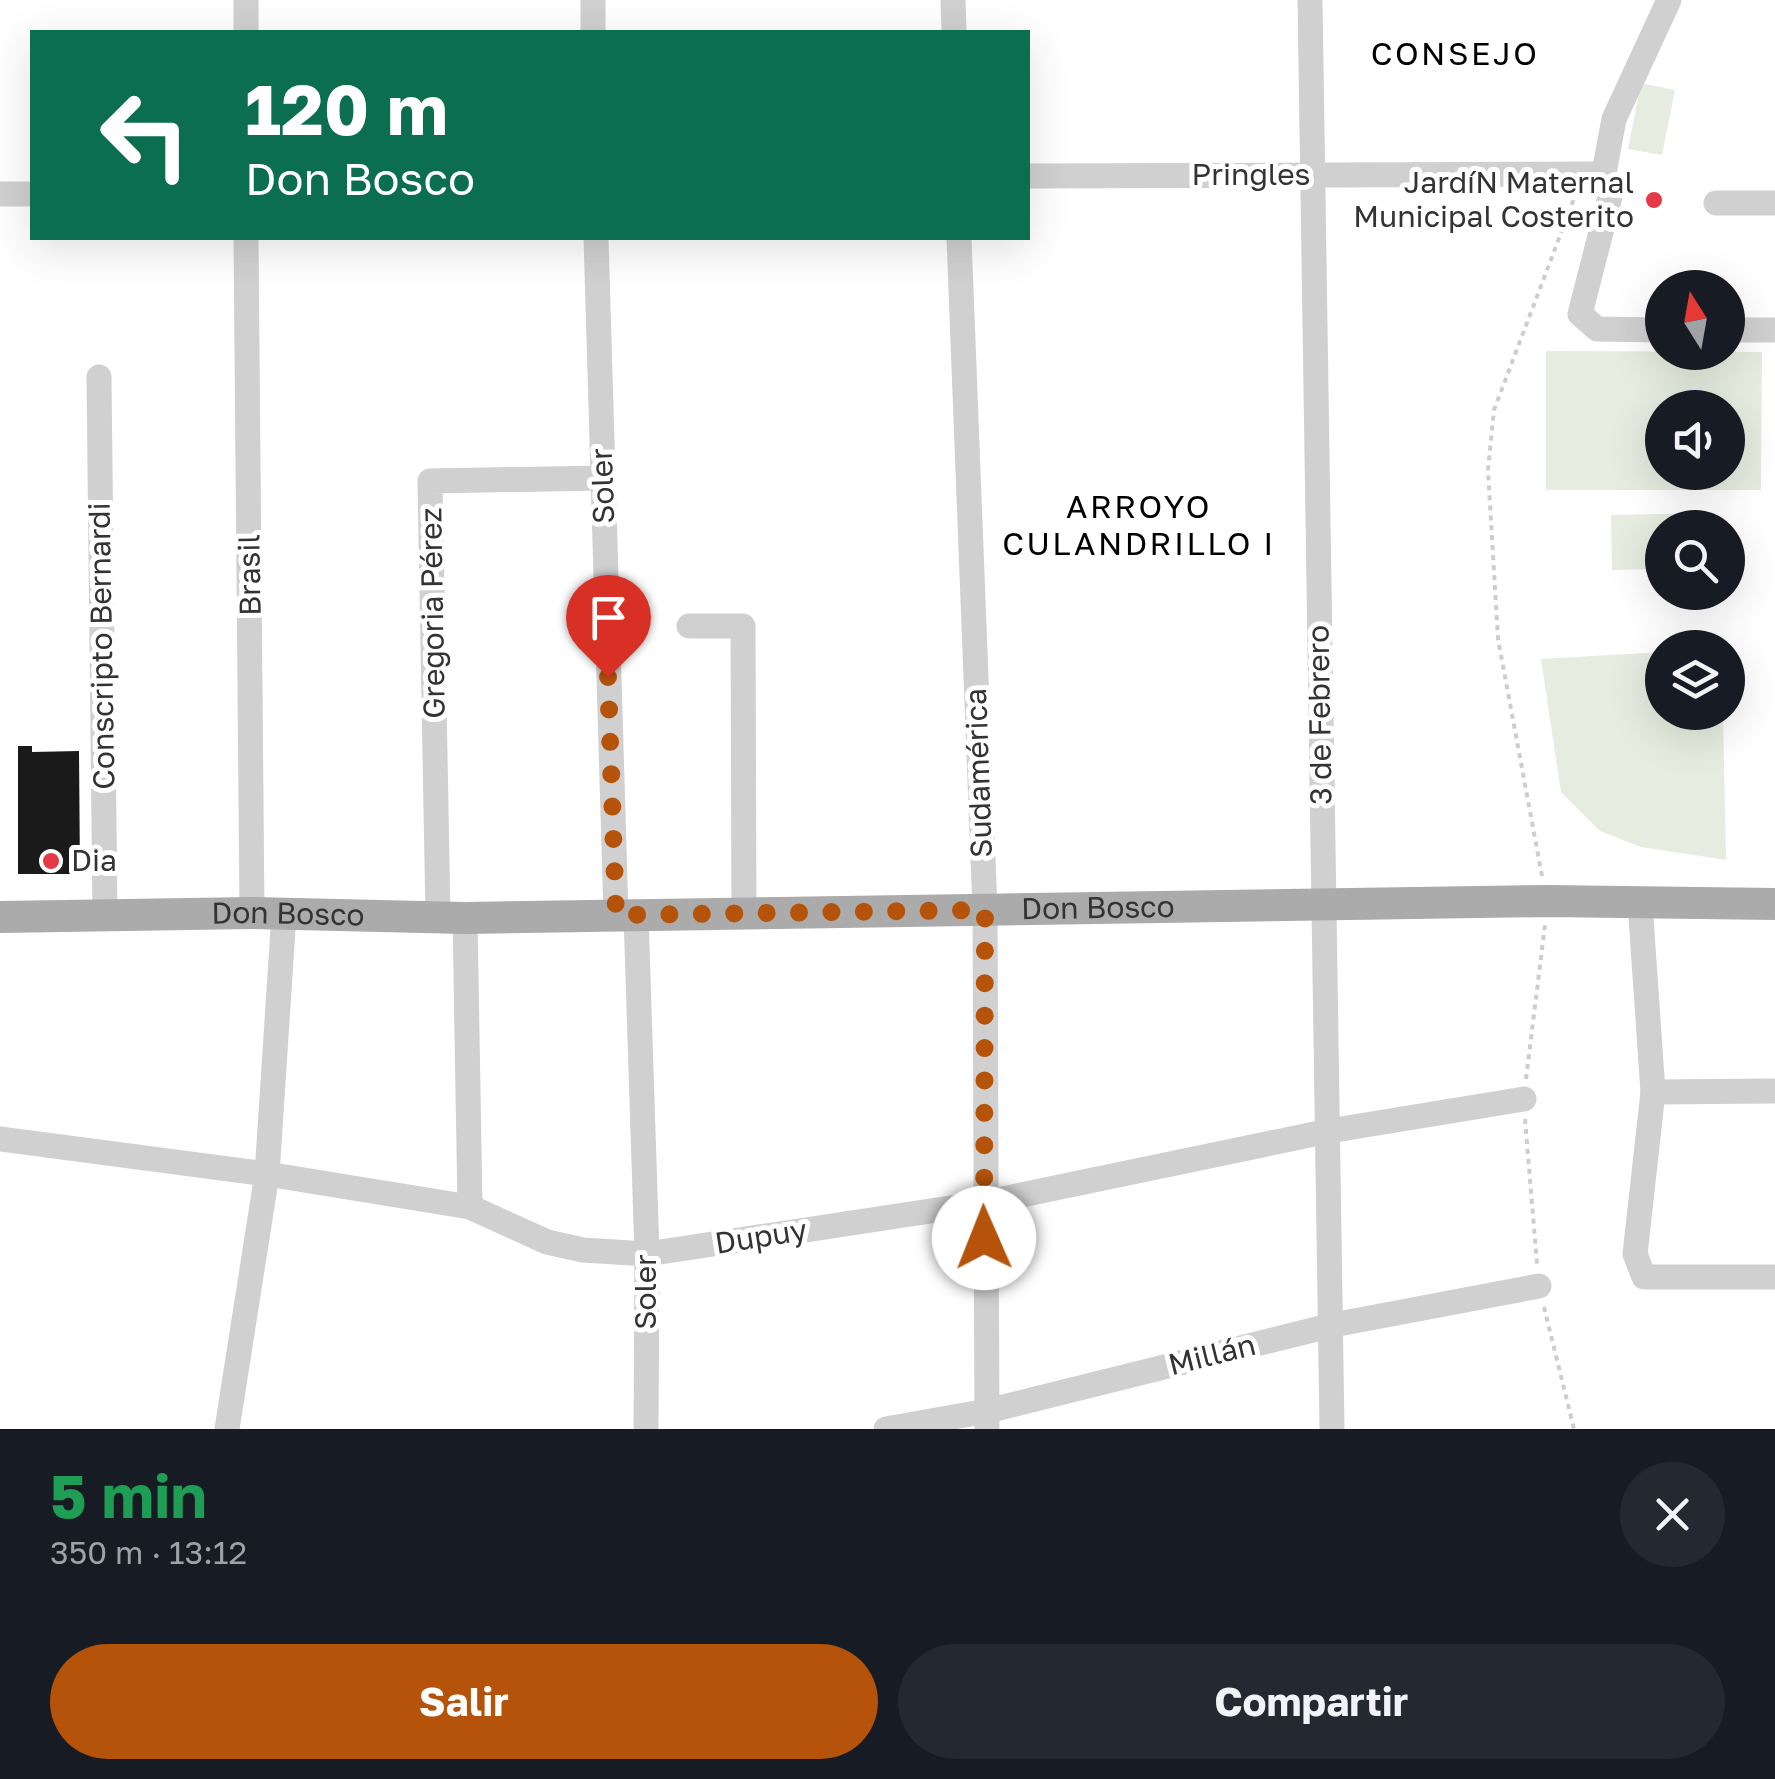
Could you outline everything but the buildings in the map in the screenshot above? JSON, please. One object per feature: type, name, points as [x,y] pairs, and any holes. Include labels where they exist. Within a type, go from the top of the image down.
[{"type":"main road","name":"Don Bosco","points":[[0,917],[268,914],[451,918],[1548,901],[1775,904]]},
{"type":"street","points":[[246,0],[246,30]]},
{"type":"street","points":[[593,0],[594,30]]},
{"type":"street","points":[[953,0],[954,30]]},
{"type":"street","name":"3 de Febrero","points":[[1310,0],[1332,1429]]},
{"type":"street","points":[[1645,330],[1597,329],[1580,314],[1609,213],[1611,193],[1594,176],[1614,119],[1669,0]]},
{"type":"street","name":"Pringles","points":[[1030,176],[1594,176]]},
{"type":"street","points":[[0,194],[30,194]]},
{"type":"street","points":[[1716,202],[1775,203]]},
{"type":"street","name":"Brasil","points":[[227,1429],[268,1174],[268,914],[246,240]]},
{"type":"street","name":"Soler","points":[[596,240],[602,478],[647,1254],[646,1429]]},
{"type":"street","name":"Sudamérica","points":[[958,240],[985,910],[983,1203],[987,1420]]},
{"type":"street","points":[[1745,330],[1775,330]]},
{"type":"street","name":"Conscripto Bernardi","points":[[99,377],[105,914]]},
{"type":"street","name":"Gregoria Pérez","points":[[451,918],[430,481],[602,478]]},
{"type":"street","points":[[688,626],[743,626],[744,911]]},
{"type":"street","points":[[1640,904],[1653,1092],[1635,1254],[1644,1277],[1775,1277]]},
{"type":"street","points":[[451,918],[470,1207]]},
{"type":"street","points":[[1653,1092],[1775,1091]]},
{"type":"street","name":"Dupuy","points":[[0,1139],[268,1174],[470,1207],[547,1242],[583,1250],[647,1254],[983,1203],[1329,1131],[1524,1100]]},
{"type":"street","name":"Millán","points":[[886,1429],[987,1420],[1332,1326],[1539,1286]]},
{"type":"path","points":[[1574,1429],[1539,1286],[1524,1100],[1548,901],[1522,782],[1498,639],[1488,470],[1494,410],[1594,176]]},
{"type":"shaded area","points":[[1641,83],[1675,90],[1662,155],[1628,149]]},
{"type":"shaded area","points":[[1546,351],[1645,351],[1645,370],[1745,370],[1745,352],[1762,352],[1761,490],[1745,490],[1745,390],[1645,390],[1645,490],[1546,490]]},
{"type":"shaded area","points":[[1645,514],[1645,569],[1612,570],[1611,515]]},
{"type":"shaded area","points":[[1645,653],[1645,730],[1723,730],[1726,860],[1641,847],[1600,831],[1561,792],[1541,659]]},
{"type":"place","name":"JardíN Maternal Municipal Costerito","points":[[1654,200]]},
{"type":"place","name":"Dia","points":[[51,861]]},
{"type":"district","name":"CONSEJO","points":[[1455,54]]},
{"type":"district","name":"ARROYO CULANDRILLO I","points":[[1139,526]]},
{"type":"route","points":[[608,677],[616,915],[985,910],[984,1238]]}]
